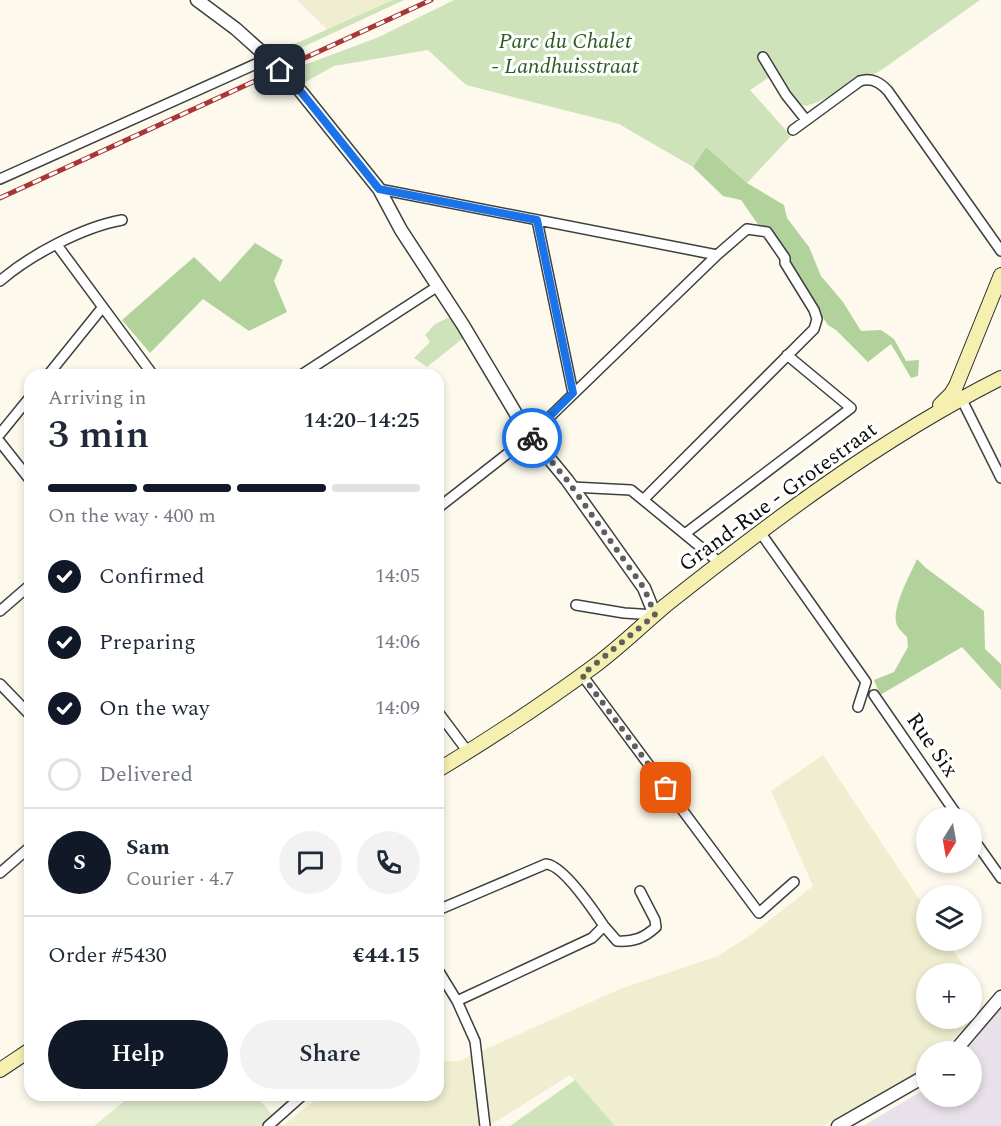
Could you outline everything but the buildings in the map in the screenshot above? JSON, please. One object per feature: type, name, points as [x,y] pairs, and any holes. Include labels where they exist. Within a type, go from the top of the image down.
[{"type":"main road","points":[[958,392],[1001,275]]},
{"type":"main road","name":"Grand-Rue - Grotestraat","points":[[444,764],[468,753],[582,675],[720,563],[847,468],[929,416],[958,392],[1001,378]]},
{"type":"main road","points":[[0,1070],[24,1054]]},
{"type":"street","points":[[198,0],[236,29],[276,65],[302,93],[379,189],[401,230],[530,436],[572,487],[644,588],[655,615],[624,613],[576,605]]},
{"type":"street","points":[[763,57],[786,95],[806,120]]},
{"type":"street","points":[[0,179],[267,59]]},
{"type":"street","points":[[793,130],[860,81],[869,80],[880,84],[888,91],[1001,251]]},
{"type":"street","points":[[379,189],[717,255]]},
{"type":"street","points":[[0,280],[18,265],[57,245],[100,224],[122,220]]},
{"type":"street","points":[[537,220],[573,393]]},
{"type":"street","points":[[444,503],[530,436],[717,255],[747,229],[767,232],[785,258],[785,263],[814,310],[817,319],[814,329],[644,499]]},
{"type":"street","points":[[57,245],[148,369]]},
{"type":"street","points":[[310,369],[438,286]]},
{"type":"street","points":[[53,369],[102,308]]},
{"type":"street","points":[[686,533],[851,408],[787,355]]},
{"type":"street","points":[[958,392],[1001,478]]},
{"type":"street","points":[[0,434],[24,404]]},
{"type":"street","points":[[0,442],[24,472]]},
{"type":"street","points":[[572,487],[631,489],[720,563]]},
{"type":"street","points":[[760,532],[866,682],[858,707]]},
{"type":"street","points":[[0,611],[24,590]]},
{"type":"street","points":[[582,675],[759,913],[794,882]]},
{"type":"street","points":[[0,684],[24,709]]},
{"type":"street","name":"Rue Six","points":[[874,695],[950,807]]},
{"type":"street","points":[[444,720],[468,753]]},
{"type":"street","points":[[982,851],[1001,878]]},
{"type":"street","points":[[0,873],[24,852]]},
{"type":"street","points":[[444,907],[546,864],[552,864],[562,872],[617,941],[639,940],[656,927],[655,920],[640,891]]},
{"type":"street","points":[[457,1001],[592,938],[604,926]]},
{"type":"street","points":[[444,980],[457,1001],[475,1041],[485,1126]]},
{"type":"street","points":[[963,1041],[1001,997]]},
{"type":"street","points":[[838,1126],[916,1082]]},
{"type":"street","points":[[268,1126],[296,1101]]},
{"type":"shaded area","points":[[297,0],[393,0],[328,30]]},
{"type":"shaded area","points":[[823,755],[916,894],[916,951],[954,951],[962,963],[916,963],[916,1029],[963,1029],[952,1041],[916,1041],[916,1073],[823,1126],[615,1126],[570,1075],[489,1126],[282,1126],[314,1101],[444,1101],[444,1062],[459,1061],[620,989],[718,956],[752,934],[813,886],[771,791]]},
{"type":"shaded area","points":[[1001,1008],[1001,1126],[863,1126],[916,1095],[916,1107],[982,1107],[982,1041],[971,1041]]},
{"type":"green space","points":[[393,0],[404,0],[275,60],[270,55]]},
{"type":"green space","name":"Parc du Chalet - Landhuisstraat","points":[[454,0],[980,0],[880,71],[818,102],[806,106],[797,103],[771,76],[750,90],[791,136],[747,183],[706,147],[693,167],[619,124],[466,85],[428,50],[334,66],[298,86],[288,71],[379,37]]},
{"type":"green space","points":[[706,147],[747,183],[784,205],[787,218],[809,247],[821,276],[843,302],[861,331],[881,330],[894,339],[906,361],[919,360],[918,376],[911,378],[891,344],[868,362],[828,325],[741,200],[723,196],[693,167]]},
{"type":"green space","points":[[255,243],[283,260],[274,281],[287,312],[249,331],[203,299],[150,353],[122,320],[194,257],[220,282]]},
{"type":"green space","points":[[452,316],[466,336],[427,367],[414,358],[430,342],[425,335],[435,324]]},
{"type":"green space","points":[[917,559],[984,611],[985,649],[1001,664],[1001,690],[962,647],[880,695],[874,680],[894,672],[908,647],[907,637],[896,622],[896,615],[903,590]]},
{"type":"green space","points":[[575,1080],[615,1126],[510,1126]]},
{"type":"green space","points":[[125,1101],[260,1101],[282,1126],[94,1126]]},
{"type":"railway","points":[[0,198],[431,0]]},
{"type":"way so far","points":[[532,438],[567,480],[644,588],[655,615],[582,675],[666,788]]},
{"type":"route","points":[[280,70],[302,93],[379,189],[537,220],[573,393],[530,436],[532,438]]}]
